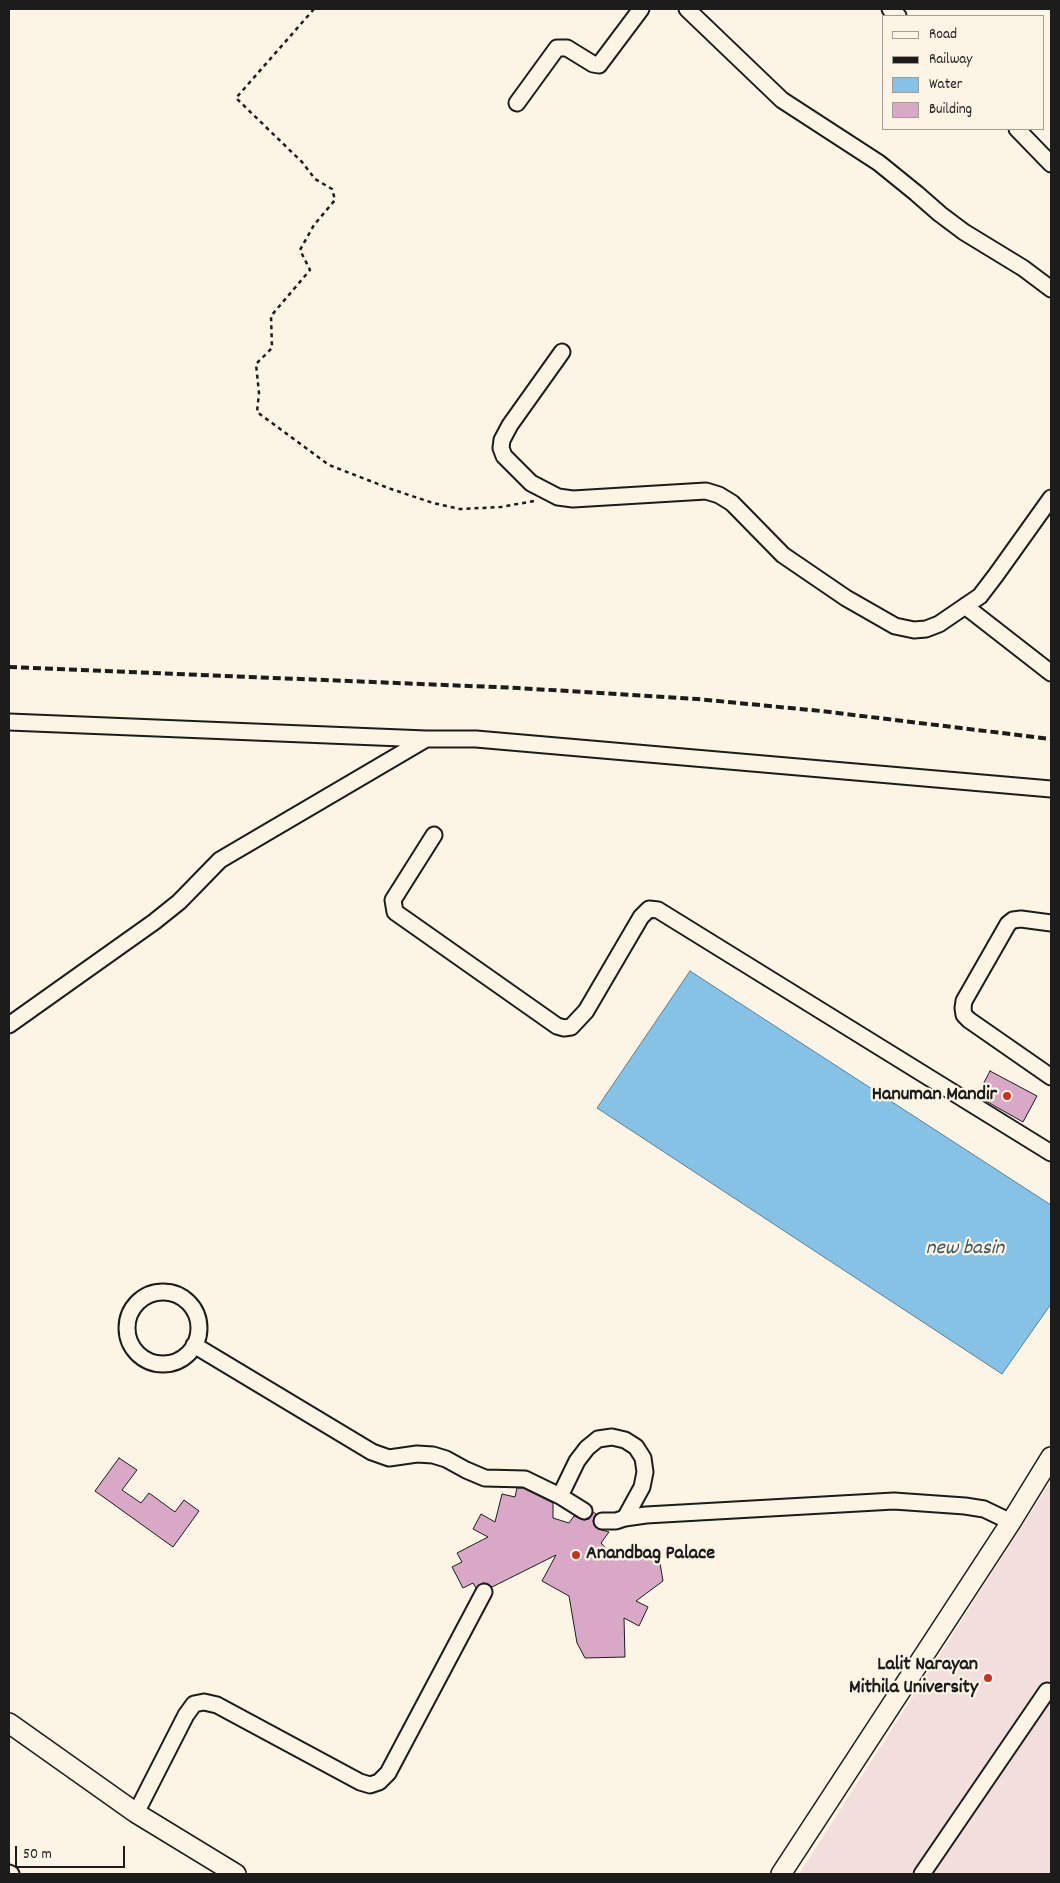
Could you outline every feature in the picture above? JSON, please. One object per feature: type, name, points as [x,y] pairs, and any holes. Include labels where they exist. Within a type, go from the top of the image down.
[{"type":"main road","points":[[781,1874],[1011,1522],[1051,1457]]},
{"type":"main road","points":[[9,1723],[136,1813],[236,1874]]},
{"type":"street","points":[[517,103],[558,48],[567,48],[595,65],[601,63],[641,9]]},
{"type":"street","points":[[687,9],[782,100],[879,163],[964,232],[1023,268],[1051,289]]},
{"type":"street","points":[[1018,130],[1051,164]]},
{"type":"street","points":[[562,352],[510,425],[502,440],[501,448],[504,456],[531,483],[558,497],[573,499],[706,491],[718,495],[732,503],[783,555],[846,598],[895,626],[914,630],[926,629],[939,624],[980,596],[1051,498]]},
{"type":"street","points":[[965,606],[1051,673]]},
{"type":"street","points":[[9,722],[426,739],[476,739],[1051,789]]},
{"type":"street","points":[[9,1025],[154,922],[179,902],[220,860],[426,739]]},
{"type":"street","points":[[434,835],[393,900],[395,912],[557,1026],[571,1027],[586,1011],[641,917],[649,909],[658,910],[1049,1147]]},
{"type":"street","points":[[1051,923],[1021,919],[1013,920],[1008,924],[964,1001],[963,1008],[964,1015],[969,1020],[1051,1076]]},
{"type":"street","points":[[164,1292],[176,1295],[186,1301],[194,1310],[198,1322],[198,1334],[194,1345],[187,1354],[172,1363],[154,1363],[144,1359],[135,1351],[128,1336],[128,1318],[133,1307],[147,1296],[164,1292]]},
{"type":"street","points":[[194,1345],[372,1452],[389,1458],[433,1454],[485,1478],[525,1479],[560,1496],[584,1511]]},
{"type":"street","points":[[560,1496],[577,1461],[587,1448],[598,1439],[612,1437],[625,1440],[636,1447],[643,1458],[645,1472],[642,1486],[625,1518]]},
{"type":"street","points":[[602,1521],[616,1522],[625,1518],[894,1501],[984,1509],[1011,1522]]},
{"type":"street","points":[[136,1813],[186,1715],[194,1704],[204,1702],[217,1705],[360,1782],[370,1785],[379,1782],[388,1772],[484,1592]]},
{"type":"street","points":[[922,1874],[1048,1691]]},
{"type":"path","points":[[314,9],[236,98],[302,162],[315,179],[332,190],[335,200],[314,225],[300,250],[310,270],[271,316],[272,348],[256,364],[259,393],[256,412],[329,465],[433,503],[460,509],[481,508],[558,497]]},
{"type":"shaded area","name":"Lalit Narayan Mithila University","points":[[1051,1481],[1051,1874],[799,1874]]},
{"type":"water","name":"new basin","points":[[690,971],[1051,1205],[1051,1304],[1002,1374],[597,1108]]},
{"type":"building","name":"Hanuman Mandir","points":[[990,1071],[1037,1096],[1023,1122],[977,1096]]},
{"type":"building","points":[[119,1458],[137,1470],[122,1490],[141,1503],[149,1493],[175,1512],[184,1500],[199,1511],[173,1547],[95,1491]]},
{"type":"building","points":[[517,1488],[523,1488],[553,1503],[553,1518],[569,1523],[574,1516],[584,1520],[589,1519],[593,1512],[596,1514],[593,1521],[594,1525],[598,1529],[609,1532],[601,1543],[613,1556],[629,1548],[634,1558],[643,1554],[660,1563],[663,1581],[636,1601],[648,1607],[639,1626],[624,1618],[625,1657],[585,1658],[577,1643],[569,1596],[542,1581],[556,1555],[492,1587],[483,1583],[476,1588],[473,1583],[463,1588],[452,1567],[462,1562],[457,1553],[488,1537],[473,1529],[481,1514],[495,1522],[502,1494],[515,1497]]},
{"type":"railway","points":[[9,667],[518,688],[697,699],[821,711],[1051,739]]},
{"type":"place","name":"Hanuman Mandir","points":[[1007,1096]]},
{"type":"place","name":"Anandbag Palace","points":[[576,1555]]},
{"type":"place","name":"Lalit Narayan Mithila University","points":[[988,1678]]}]
